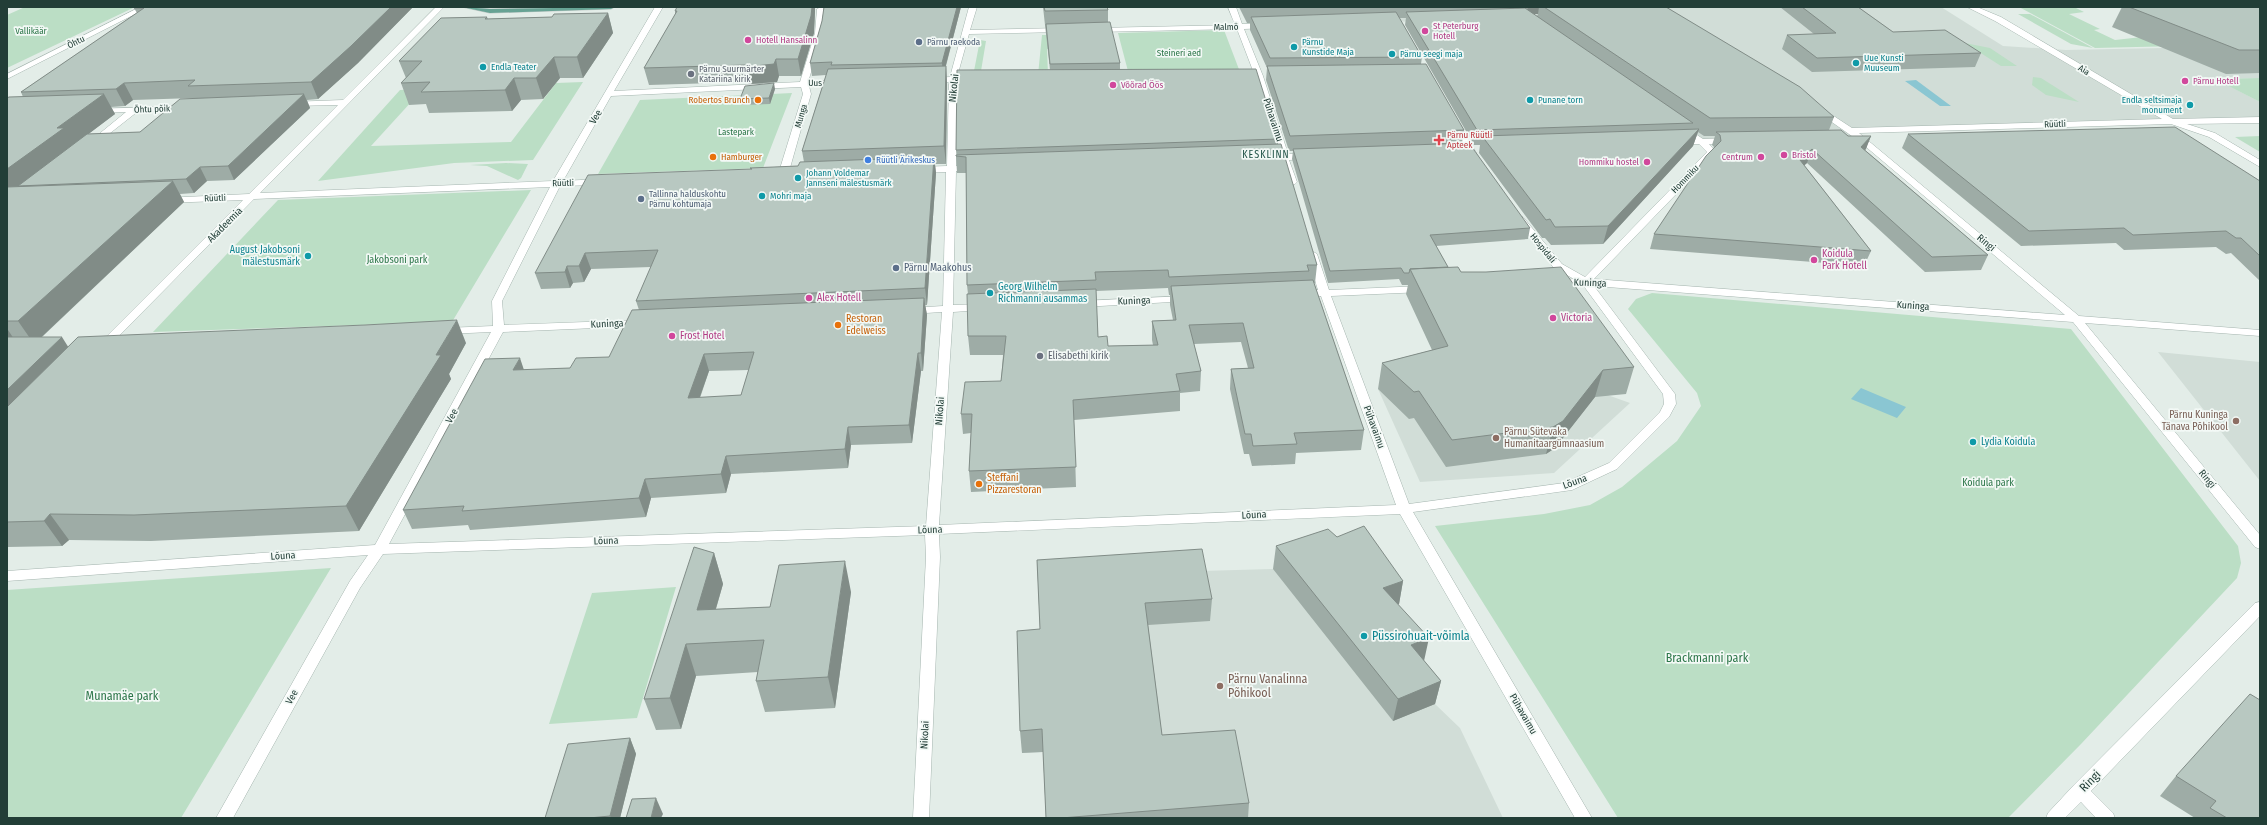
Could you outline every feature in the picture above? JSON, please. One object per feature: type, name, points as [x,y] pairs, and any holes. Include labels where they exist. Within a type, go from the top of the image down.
[{"type":"main road","points":[[466,7],[490,11],[611,7]]},
{"type":"street","name":"Õhtu","points":[[7,77],[145,7]]},
{"type":"street","name":"Akadeemia","points":[[119,345],[99,347],[255,196],[345,102],[440,7]]},
{"type":"street","name":"Vee","points":[[224,818],[355,585],[379,549],[499,329],[497,301],[558,182],[659,7]]},
{"type":"street","name":"Nikolai","points":[[921,818],[933,557],[932,530],[948,309],[953,79],[973,7]]},
{"type":"street","name":"Pühavaimu","points":[[1232,7],[1238,27],[1259,76],[1295,193]]},
{"type":"street","name":"Aia","points":[[1971,7],[1998,20],[2170,121],[2212,136],[2260,164]]},
{"type":"street","name":"Aia","points":[[1985,7],[1998,20]]},
{"type":"street","name":"Munga","points":[[771,176],[787,175],[787,165],[807,94],[804,83],[819,32],[821,9]]},
{"type":"street","name":"Malmö","points":[[1091,30],[1277,26]]},
{"type":"street","points":[[967,32],[1068,30]]},
{"type":"street","points":[[1247,77],[1268,76]]},
{"type":"street","points":[[921,80],[986,78]]},
{"type":"street","name":"Uus","points":[[609,94],[735,89],[804,83],[850,82]]},
{"type":"street","points":[[283,104],[345,102]]},
{"type":"street","name":"Ringi","points":[[1809,104],[1848,135],[1862,139],[2076,319],[2260,544]]},
{"type":"street","name":"Õhtu põik","points":[[88,111],[197,107]]},
{"type":"street","points":[[82,151],[136,110]]},
{"type":"street","points":[[1450,116],[1474,149],[1478,161]]},
{"type":"street","name":"Rüütli","points":[[1848,135],[2170,121],[2260,120]]},
{"type":"street","name":"Aia","points":[[2170,121],[2177,131]]},
{"type":"street","points":[[1689,132],[1702,141]]},
{"type":"street","name":"Hommiku","points":[[1586,282],[1712,152],[1702,141]]},
{"type":"street","points":[[1670,142],[1740,141]]},
{"type":"street","points":[[1457,150],[1474,149]]},
{"type":"street","points":[[1260,158],[1317,156]]},
{"type":"street","points":[[910,170],[983,168]]},
{"type":"street","name":"Rüütli","points":[[153,200],[558,182],[610,182]]},
{"type":"street","name":"Hospidali","points":[[1514,211],[1558,266],[1586,282]]},
{"type":"street","name":"Pühavaimu","points":[[1309,243],[1325,294],[1404,509],[1584,818]]},
{"type":"street","name":"Kuninga","points":[[1544,283],[1586,282],[2260,333]]},
{"type":"street","name":"Lõuna","points":[[7,576],[379,549],[932,530],[1404,509],[1567,487],[1613,466],[1665,414],[1670,404],[1669,394],[1586,282]]},
{"type":"street","points":[[1294,295],[1432,288]]},
{"type":"street","name":"Kuninga","points":[[1072,304],[1199,299]]},
{"type":"street","points":[[900,311],[993,307]]},
{"type":"street","name":"Kuninga","points":[[435,332],[656,322]]},
{"type":"street","name":"Ringi","points":[[2054,818],[2260,607]]},
{"type":"street","points":[[2080,790],[2107,818]]},
{"type":"shaded area","points":[[1378,7],[1941,7],[2003,46],[2066,50],[2260,46],[2260,78],[2216,79],[2260,102],[2260,120],[1851,131],[1862,139],[1702,141],[1524,18],[1389,22]]},
{"type":"shaded area","name":"Pärnu Sütevaka Humanitaargümnaasium","points":[[1478,349],[1630,403],[1554,473],[1420,482],[1378,389],[1462,367]]},
{"type":"shaded area","name":"Pärnu Kuninga Tänava Põhikool","points":[[2158,352],[2260,362],[2260,481]]},
{"type":"shaded area","name":"Pärnu Vanalinna Põhikool","points":[[1361,548],[1399,604],[1380,611],[1424,661],[1407,668],[1435,704],[1460,728],[1503,818],[1047,818],[1043,752],[1022,753],[1019,653],[1201,571],[1273,569]]},
{"type":"green space","name":"Vallikäär","points":[[25,7],[135,7],[7,68],[7,15]]},
{"type":"green space","points":[[2019,7],[2074,7],[2084,12],[2069,14],[2100,29],[2094,30],[2115,40],[2151,36],[2178,46],[2095,48]]},
{"type":"green space","points":[[2018,14],[2030,14],[2093,48],[2071,44]]},
{"type":"green space","name":"Steineri aed","points":[[1224,30],[1240,72],[1129,75],[1118,33]]},
{"type":"green space","points":[[1042,35],[1059,35],[1062,49],[1047,49],[1048,75],[1038,75]]},
{"type":"green space","points":[[980,40],[986,41],[981,71],[974,71]]},
{"type":"green space","points":[[1965,43],[1990,48],[2017,66],[2001,66]]},
{"type":"green space","points":[[2033,77],[2041,78],[2079,102],[2046,95],[2032,85]]},
{"type":"green space","points":[[2260,78],[2260,102],[2215,79]]},
{"type":"green space","points":[[583,82],[533,160],[454,163],[318,181],[400,90],[423,89],[371,146],[511,142],[556,83]]},
{"type":"green space","name":"Lastepark","points":[[792,93],[763,168],[598,174],[640,100]]},
{"type":"green space","points":[[2260,136],[2260,152],[2235,137]]},
{"type":"green space","points":[[506,163],[528,164],[521,178],[518,180],[487,166],[470,165]]},
{"type":"green space","name":"Jakobsoni park","points":[[531,190],[452,322],[153,332],[278,200]]},
{"type":"green space","points":[[1652,293],[2071,329],[2238,546],[2241,563],[2237,578],[2081,744],[2008,818],[1618,818],[1435,526],[1544,514],[1590,505],[1622,487],[1677,441],[1701,406],[1697,393],[1628,309],[1636,299]]},
{"type":"green space","name":"Munamäe park","points":[[331,568],[181,818],[7,818],[7,590]]},
{"type":"green space","points":[[676,587],[637,718],[549,724],[592,593]]},
{"type":"water","points":[[1916,80],[1951,106],[1940,106],[1905,81]]},
{"type":"water","points":[[1861,388],[1906,407],[1897,418],[1851,399]]},
{"type":"building","points":[[391,7],[311,82],[188,86],[195,80],[124,83],[116,89],[21,92],[144,8],[134,8]]},
{"type":"building","points":[[677,7],[812,7],[811,16],[798,59],[776,59],[774,64],[745,67],[746,65],[644,68],[677,11],[675,11]]},
{"type":"building","points":[[824,7],[957,7],[942,63],[831,65],[832,62],[810,63],[822,21]]},
{"type":"building","points":[[1044,7],[1107,7],[1108,10],[1045,11]]},
{"type":"building","points":[[1544,7],[1666,7],[1800,87],[1834,117],[1710,118]]},
{"type":"building","points":[[1802,7],[1858,7],[1893,32],[1945,30],[1981,53],[1817,58],[1787,35],[1836,33]]},
{"type":"building","points":[[2129,7],[2260,7],[2260,50],[2239,50]]},
{"type":"building","points":[[1525,8],[1693,123],[1477,130],[1406,12]]},
{"type":"building","points":[[1396,12],[1422,57],[1270,58],[1251,17]]},
{"type":"building","name":"Endla Teater","points":[[608,13],[577,57],[554,57],[536,78],[514,78],[505,90],[421,92],[430,82],[401,83],[422,61],[399,61],[441,18],[487,17],[485,19],[552,17],[554,14]]},
{"type":"building","points":[[1110,22],[1120,63],[1050,64],[1046,24]]},
{"type":"building","points":[[1426,64],[1464,130],[1290,136],[1267,66]]},
{"type":"building","points":[[946,66],[944,146],[802,151],[828,69]]},
{"type":"building","points":[[1256,69],[1278,139],[956,150],[957,70]]},
{"type":"building","points":[[774,83],[769,98],[740,99],[745,86]]},
{"type":"building","points":[[104,94],[57,128],[64,128],[7,169],[7,98]]},
{"type":"building","points":[[304,94],[228,166],[200,167],[186,179],[18,186],[87,134],[140,132],[180,99]]},
{"type":"building","points":[[2175,127],[2260,181],[2260,256],[2241,238],[2236,238],[2226,231],[2133,235],[2124,228],[2029,231],[1908,134]]},
{"type":"building","points":[[1699,129],[1608,226],[1555,227],[1550,219],[1546,220],[1482,136]]},
{"type":"building","points":[[1841,130],[1848,136],[1871,136],[1861,147],[1988,255],[1932,257],[1812,149],[1800,160],[1871,251],[1654,234],[1706,156],[1721,141],[1720,135],[1716,132]]},
{"type":"building","points":[[1469,143],[1530,228],[1430,235],[1448,267],[1410,269],[1409,273],[1404,273],[1401,268],[1330,271],[1293,149]]},
{"type":"building","points":[[1281,144],[1317,265],[1307,265],[1309,271],[1169,277],[1168,270],[1095,272],[1096,280],[967,285],[966,157],[956,155]]},
{"type":"building","points":[[934,157],[925,288],[636,301],[658,250],[585,253],[579,266],[567,266],[565,272],[535,273],[588,175],[752,169],[750,168],[798,166],[800,162]]},
{"type":"building","points":[[173,181],[18,321],[7,321],[7,187]]},
{"type":"building","points":[[1458,267],[1461,272],[1486,272],[1561,267],[1634,367],[1603,370],[1563,421],[1553,427],[1452,440],[1419,391],[1414,392],[1382,363],[1448,346],[1410,269]]},
{"type":"building","points":[[1313,280],[1364,430],[1294,433],[1297,444],[1253,446],[1251,434],[1245,434],[1231,369],[1254,368],[1243,323],[1189,325],[1201,371],[1176,374],[1180,391],[1073,400],[1076,467],[969,471],[972,414],[961,414],[965,382],[1001,381],[1006,336],[968,336],[967,294],[1096,289],[1098,337],[1107,336],[1108,346],[1158,345],[1152,321],[1176,320],[1171,286]]},
{"type":"building","points":[[924,298],[921,353],[918,353],[909,425],[848,427],[845,449],[726,456],[721,474],[645,479],[639,498],[462,511],[464,506],[403,510],[485,359],[520,358],[513,370],[570,368],[576,358],[609,357],[632,310]],"holes":[[[754,352],[741,395],[688,398],[704,354]]]},
{"type":"building","points":[[457,320],[436,355],[441,355],[346,506],[134,515],[50,514],[44,521],[7,522],[7,407],[78,337]]},
{"type":"building","points":[[7,337],[62,337],[7,390]]},
{"type":"building","name":"Püssirohuait-võimla","points":[[1364,526],[1403,581],[1383,588],[1429,638],[1411,645],[1441,681],[1398,699],[1276,546],[1328,529],[1337,537]]},
{"type":"building","points":[[694,547],[714,553],[697,610],[770,607],[779,565],[845,561],[828,677],[756,681],[764,640],[686,644],[670,698],[644,699]]},
{"type":"building","points":[[1202,549],[1212,599],[1145,603],[1162,735],[1235,730],[1249,803],[1046,818],[1042,729],[1020,731],[1017,631],[1040,629],[1037,560]]},
{"type":"building","points":[[2250,694],[2260,700],[2260,818],[2227,818],[2210,808],[2216,801],[2176,776]]},
{"type":"building","points":[[630,738],[610,816],[589,818],[545,818],[568,744]]},
{"type":"building","points":[[656,798],[651,818],[626,818],[632,799]]},
{"type":"place","name":"St Peterburg Hotell","points":[[1425,31]]},
{"type":"place","name":"Hotell Hansalinn","points":[[748,40]]},
{"type":"place","name":"Pärnu raekoda","points":[[919,42]]},
{"type":"place","name":"Pärnu Kunstide Maja","points":[[1294,47]]},
{"type":"place","name":"Pärnu seegi maja","points":[[1392,54]]},
{"type":"place","name":"Uue Kunsti Muuseum","points":[[1856,63]]},
{"type":"place","name":"Endla Teater","points":[[483,67]]},
{"type":"place","name":"Pärnu Suurmärter Katariina kirik","points":[[691,74]]},
{"type":"place","name":"Pärnu Hotell","points":[[2185,81]]},
{"type":"place","name":"Võõrad Öös","points":[[1113,85]]},
{"type":"place","name":"Robertos Brunch","points":[[758,100]]},
{"type":"place","name":"Punane torn","points":[[1530,100]]},
{"type":"place","name":"Endla seltsimaja monument","points":[[2190,105]]},
{"type":"place","name":"Pärnu Rüütli Apteek","points":[[1439,140]]},
{"type":"place","name":"Bristol","points":[[1784,155]]},
{"type":"place","name":"Hamburger","points":[[713,157]]},
{"type":"place","name":"Centrum","points":[[1761,157]]},
{"type":"place","name":"Rüütli Ärikeskus","points":[[868,160]]},
{"type":"place","name":"Hommiku hostel","points":[[1647,162]]},
{"type":"place","name":"Johann Voldemar Jannseni mälestusmärk","points":[[798,178]]},
{"type":"place","name":"Mohri maja","points":[[762,196]]},
{"type":"place","name":"Tallinna halduskohtu Pärnu kohtumaja","points":[[641,199]]},
{"type":"place","name":"August Jakobsoni mälestusmärk","points":[[308,256]]},
{"type":"place","name":"Koidula Park Hotell","points":[[1814,260]]},
{"type":"place","name":"Pärnu Maakohus","points":[[896,268]]},
{"type":"place","name":"Georg Wilhelm Richmanni ausammas","points":[[990,293]]},
{"type":"place","name":"Alex Hotell","points":[[809,298]]},
{"type":"place","name":"Victoria","points":[[1553,318]]},
{"type":"place","name":"Restoran Edelweiss","points":[[838,325]]},
{"type":"place","name":"Frost Hotel","points":[[672,336]]},
{"type":"place","name":"Elisabethi kirik","points":[[1040,356]]},
{"type":"place","name":"Pärnu Kuninga Tänava Põhikool","points":[[2236,421]]},
{"type":"place","name":"Pärnu Sütevaka Humanitaargümnaasium","points":[[1496,438]]},
{"type":"place","name":"Lydia Koidula","points":[[1973,442]]},
{"type":"place","name":"Steffani Pizzarestoran","points":[[979,484]]},
{"type":"place","name":"Püssirohuait-võimla","points":[[1364,636]]},
{"type":"place","name":"Pärnu Vanalinna Põhikool","points":[[1220,686]]},
{"type":"district","name":"KESKLINN","points":[[1266,155]]},
{"type":"park label","name":"Koidula park","points":[[1988,483]]},
{"type":"park label","name":"Brackmanni park","points":[[1707,658]]}]
